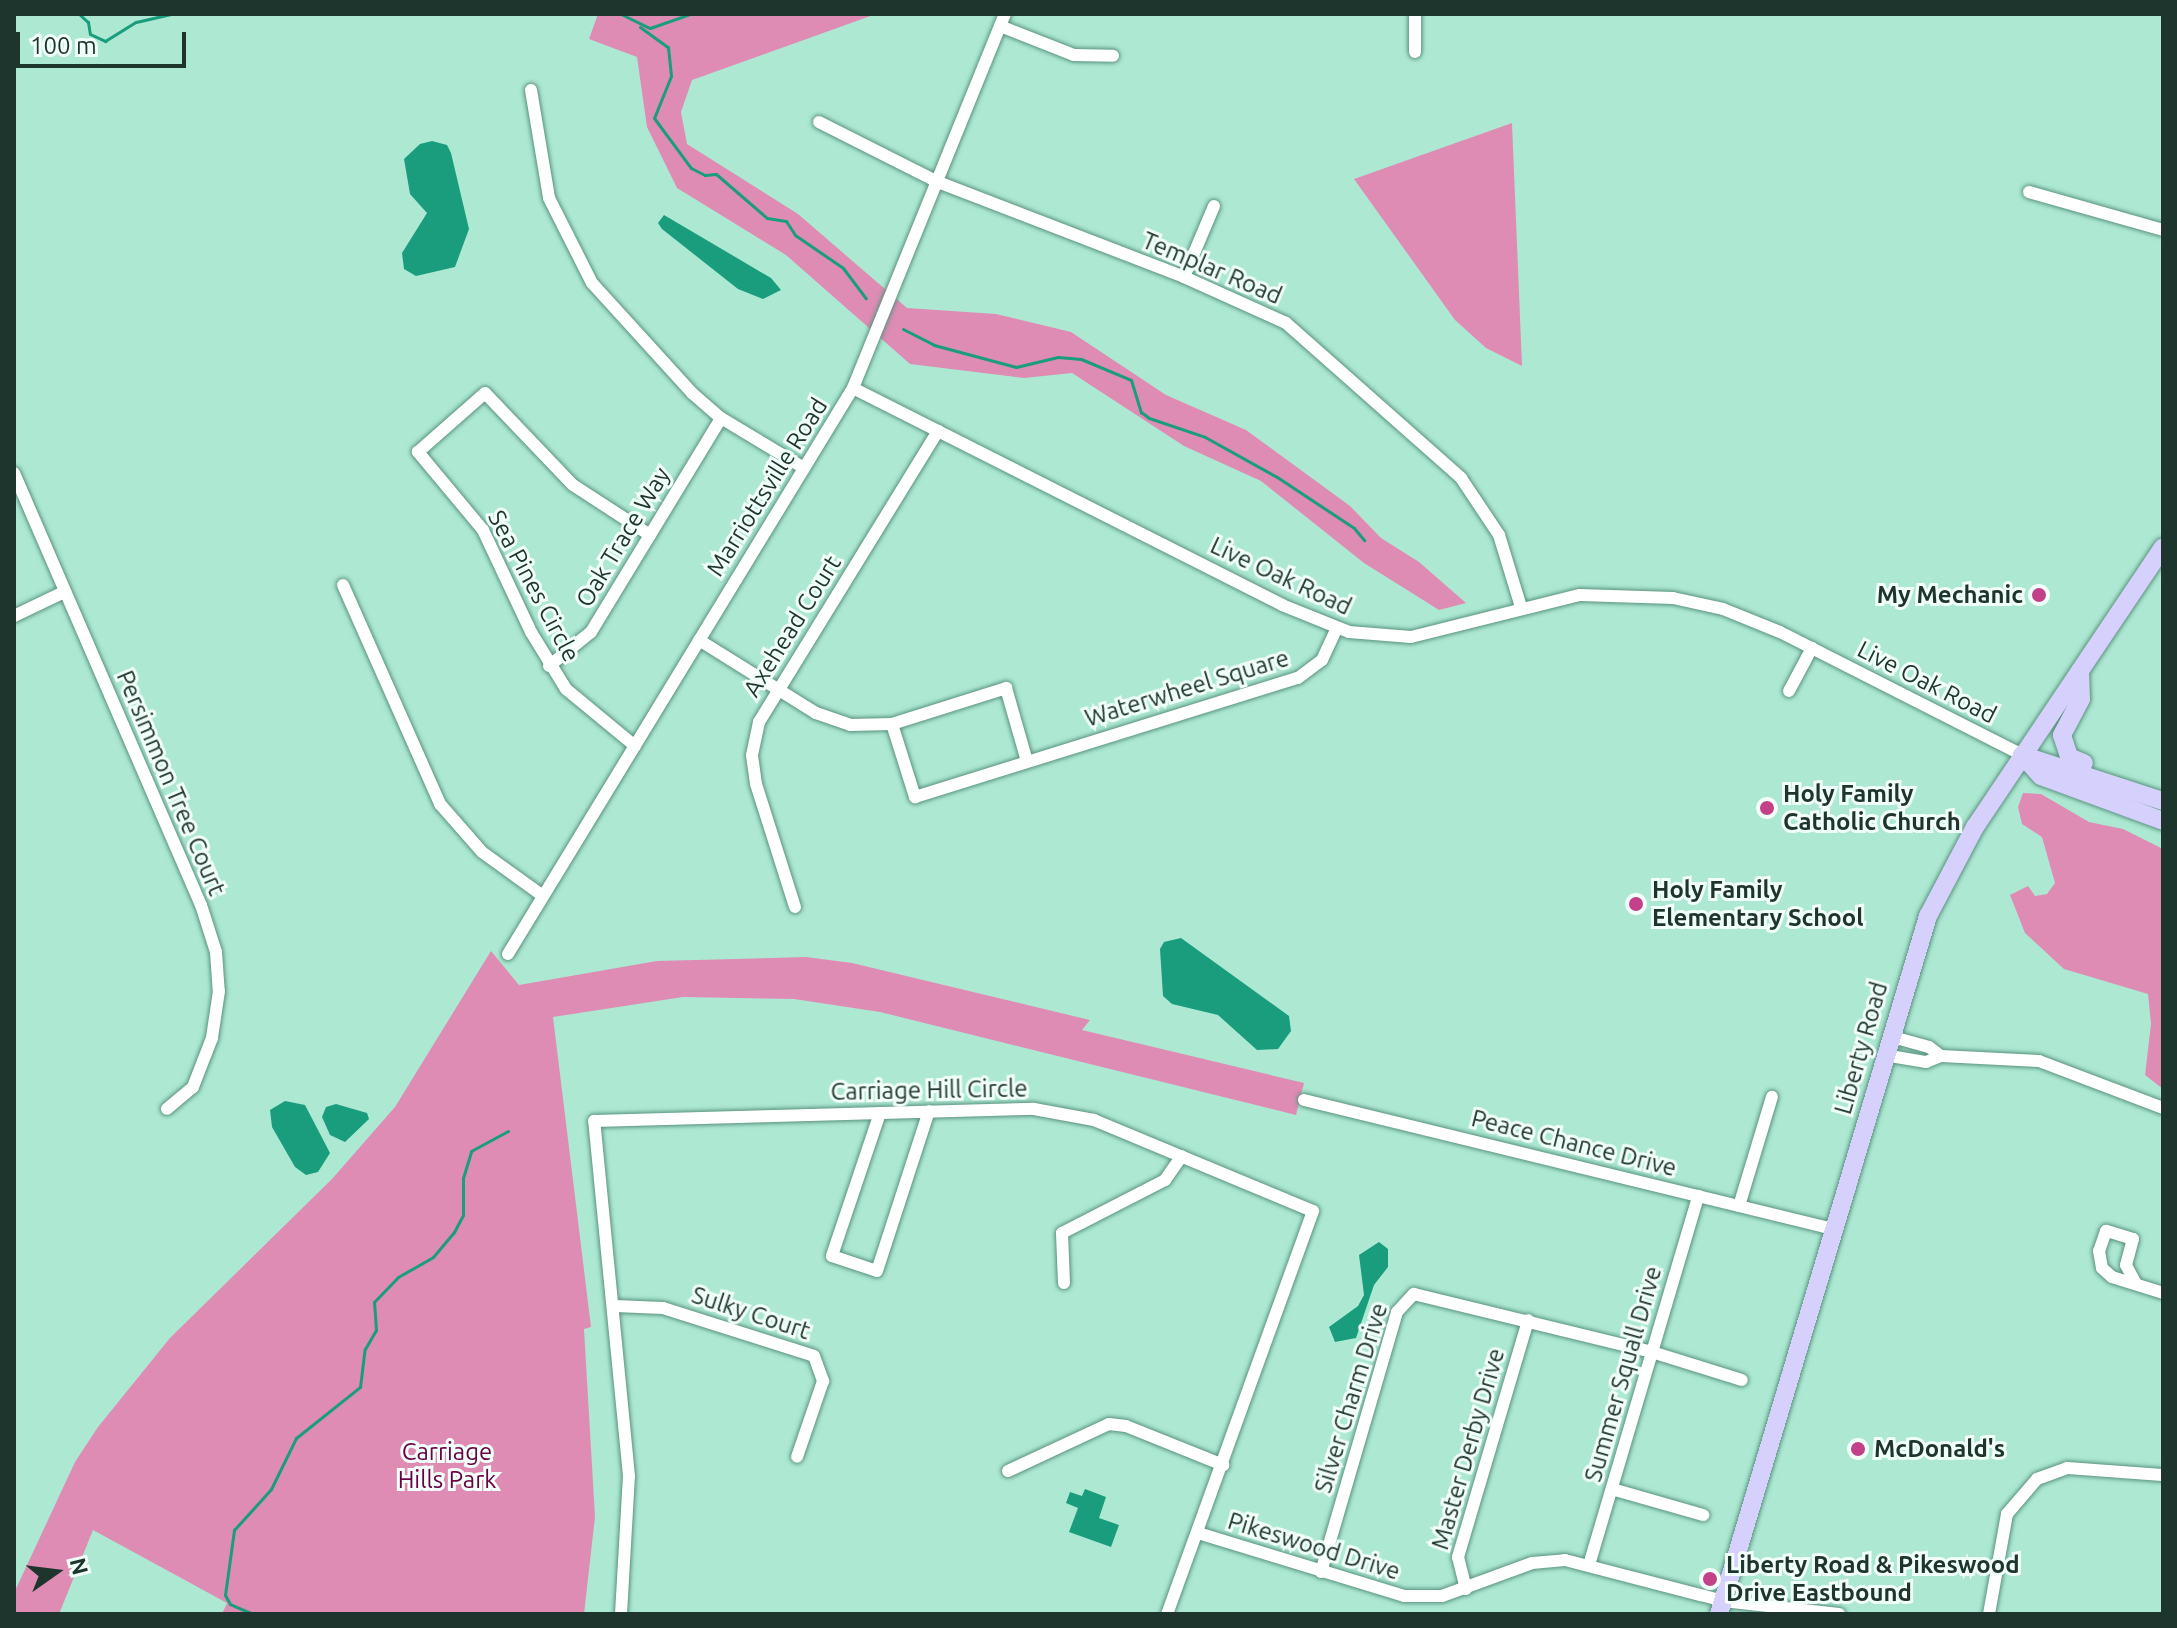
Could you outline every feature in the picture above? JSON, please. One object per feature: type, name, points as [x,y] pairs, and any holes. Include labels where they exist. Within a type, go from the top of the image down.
[{"type":"main road","name":"Liberty Road","points":[[1721,1608],[1889,1036],[1936,898],[2022,755],[2163,547]]},
{"type":"main road","points":[[2080,671],[2081,699],[2063,729],[2063,745],[2069,757],[2098,768],[2101,778]]},
{"type":"main road","points":[[2022,755],[2101,778],[2163,801]]},
{"type":"main road","points":[[2022,755],[2041,776],[2163,821]]},
{"type":"street","points":[[1415,14],[1415,52]]},
{"type":"street","points":[[1002,20],[1074,55],[1113,56]]},
{"type":"street","name":"Marriottsville Road","points":[[508,954],[853,388],[1002,20]]},
{"type":"street","points":[[531,90],[549,198],[577,260],[592,283],[721,418],[804,468]]},
{"type":"street","name":"Templar Road","points":[[819,122],[938,182],[1184,277],[1286,323],[1461,478],[1499,535],[1521,607]]},
{"type":"street","points":[[2029,192],[2163,230]]},
{"type":"street","points":[[1184,277],[1214,206]]},
{"type":"street","name":"Live Oak Road","points":[[853,388],[1337,628],[1379,637],[1411,637],[1521,607],[1580,595],[1673,598],[1747,618],[2022,755]]},
{"type":"street","name":"Sea Pines Circle","points":[[635,746],[590,712],[549,666],[483,530],[418,452],[485,393],[573,485],[650,535]]},
{"type":"street","name":"Oak Trace Way","points":[[549,666],[591,632],[721,418]]},
{"type":"street","name":"Axehead Court","points":[[795,907],[756,784],[752,755],[759,722],[938,431]]},
{"type":"street","name":"Persimmon Tree Court","points":[[14,473],[201,905],[216,952],[219,991],[212,1038],[193,1087],[167,1109]]},
{"type":"street","points":[[343,585],[440,804],[482,852],[543,896]]},
{"type":"street","points":[[14,616],[64,592]]},
{"type":"street","name":"Waterwheel Square","points":[[892,724],[915,797],[1298,678],[1322,660],[1337,628]]},
{"type":"street","points":[[699,640],[778,691],[850,725],[892,724],[1006,688],[1027,761]]},
{"type":"street","points":[[1789,691],[1812,648]]},
{"type":"street","points":[[1889,1036],[1929,1047],[1941,1056]]},
{"type":"street","points":[[1884,1055],[1926,1062],[1941,1056],[2039,1061],[2163,1108]]},
{"type":"street","points":[[1739,1206],[1772,1097]]},
{"type":"street","name":"Peace Chance Drive","points":[[1304,1100],[1833,1229]]},
{"type":"street","name":"Carriage Hill Circle","points":[[621,1614],[629,1476],[615,1306],[594,1121],[1055,1109],[1182,1156],[1313,1211],[1167,1614]]},
{"type":"street","points":[[880,1113],[832,1256],[877,1271],[929,1111]]},
{"type":"street","points":[[1064,1283],[1062,1233],[1165,1180],[1182,1156]]},
{"type":"street","name":"Summer Squall Drive","points":[[1589,1565],[1698,1196]]},
{"type":"street","points":[[2135,1282],[2126,1265],[2133,1239],[2106,1231],[2099,1251],[2102,1268],[2135,1282],[2163,1293]]},
{"type":"street","name":"Silver Charm Drive","points":[[1321,1572],[1402,1303],[1423,1293],[1652,1352],[1742,1380]]},
{"type":"street","name":"Sulky Court","points":[[615,1306],[663,1308],[814,1356],[823,1381],[797,1457]]},
{"type":"street","name":"Master Derby Drive","points":[[1466,1589],[1458,1557],[1528,1320]]},
{"type":"street","points":[[1008,1471],[1109,1424],[1126,1426],[1223,1465]]},
{"type":"street","points":[[1989,1614],[2002,1531],[2026,1487],[2067,1468],[2163,1475]]},
{"type":"street","points":[[1612,1489],[1703,1515]]},
{"type":"street","name":"Pikeswood Drive","points":[[1198,1533],[1404,1596],[1425,1598],[1466,1589],[1532,1563],[1565,1560],[1721,1608],[1839,1614]]},
{"type":"green space","points":[[598,14],[876,14],[692,80],[681,112],[687,144],[798,214],[907,308],[996,314],[1071,332],[1166,395],[1246,430],[1350,506],[1381,538],[1419,562],[1466,603],[1439,610],[1364,563],[1261,481],[1184,446],[1072,373],[1024,378],[910,364],[786,255],[677,188],[647,127],[637,57],[589,39]]},
{"type":"green space","points":[[1512,123],[1522,366],[1486,348],[1455,320],[1354,179]]},
{"type":"green space","points":[[2023,793],[2041,794],[2089,822],[2123,829],[2163,849],[2163,1089],[2145,1075],[2151,1024],[2148,994],[2064,969],[2025,933],[2010,895],[2028,886],[2035,896],[2047,894],[2055,883],[2042,837],[2022,824],[2018,807]]},
{"type":"green space","name":"Carriage Hills Park","points":[[491,951],[519,985],[657,961],[806,957],[852,963],[1090,1020],[1082,1030],[1304,1083],[1296,1115],[880,1012],[794,999],[683,997],[553,1017],[591,1327],[584,1329],[595,1517],[584,1614],[222,1614],[227,1603],[93,1530],[59,1614],[14,1614],[14,1593],[75,1462],[98,1427],[170,1338],[332,1179],[395,1107]]},
{"type":"shaded area","points":[[432,141],[447,145],[451,153],[469,229],[455,267],[416,276],[404,269],[402,253],[427,213],[410,194],[404,159],[420,144]]},
{"type":"shaded area","points":[[664,215],[771,278],[781,290],[763,299],[738,289],[662,229],[658,223]]},
{"type":"shaded area","points":[[1181,938],[1289,1016],[1291,1031],[1278,1049],[1257,1050],[1218,1015],[1172,1004],[1163,996],[1160,949],[1164,942]]},
{"type":"shaded area","points":[[285,1101],[305,1105],[330,1153],[318,1172],[306,1175],[295,1167],[272,1127],[270,1110]]},
{"type":"shaded area","points":[[336,1104],[367,1113],[369,1119],[345,1142],[330,1135],[322,1117],[326,1107]]},
{"type":"shaded area","points":[[1379,1242],[1388,1249],[1388,1267],[1374,1285],[1356,1338],[1335,1342],[1329,1327],[1358,1306],[1364,1295],[1359,1255]]},
{"type":"shaded area","points":[[1085,1489],[1106,1497],[1099,1518],[1119,1525],[1111,1547],[1069,1532],[1078,1508],[1066,1503],[1070,1492],[1082,1496]]},
{"type":"waterway","points":[[79,14],[88,22],[90,34],[105,41],[136,22],[172,14]]},
{"type":"waterway","points":[[173,14],[199,14]]},
{"type":"waterway","points":[[244,14],[253,14]]},
{"type":"waterway","points":[[621,14],[650,28],[690,14]]},
{"type":"waterway","points":[[640,27],[668,47],[671,76],[654,118],[691,168],[705,175],[716,174],[767,218],[786,221],[795,235],[843,268],[866,298]]},
{"type":"waterway","points":[[903,329],[934,345],[1016,367],[1058,357],[1081,359],[1131,380],[1141,412],[1149,418],[1205,437],[1277,477],[1354,528],[1364,540]]},
{"type":"waterway","points":[[253,1614],[230,1604],[225,1595],[234,1530],[271,1489],[296,1438],[360,1387],[365,1349],[376,1330],[374,1302],[398,1277],[433,1257],[454,1232],[463,1215],[463,1178],[471,1151],[508,1131]]},
{"type":"place","name":"My Mechanic","points":[[2039,595]]},
{"type":"place","name":"Holy Family Catholic Church","points":[[1767,808]]},
{"type":"place","name":"Holy Family Elementary School","points":[[1636,904]]},
{"type":"place","name":"McDonald's","points":[[1858,1449]]},
{"type":"place","name":"Liberty Road & Pikeswood Drive Eastbound","points":[[1710,1579]]}]
